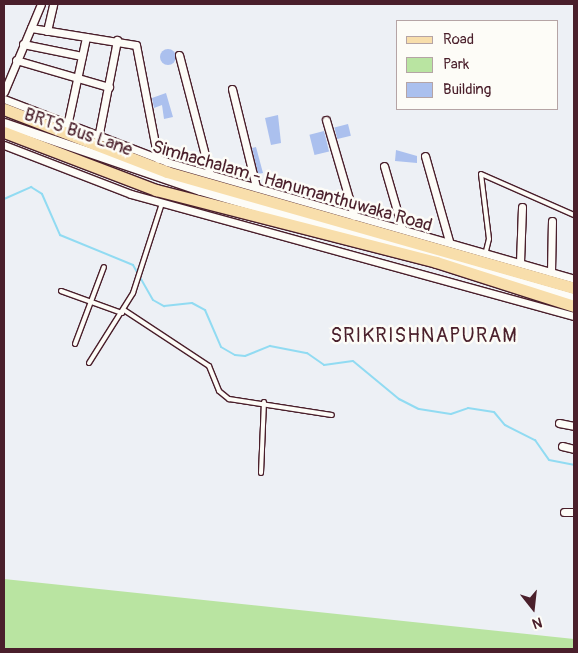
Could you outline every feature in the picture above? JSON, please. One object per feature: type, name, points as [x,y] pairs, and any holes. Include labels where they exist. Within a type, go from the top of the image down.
[{"type":"main road","name":"Simhachalam - Hanumanthuwaka Road","points":[[4,109],[167,172],[574,288]]},
{"type":"main road","name":"Simhachalam - Hanumanthuwaka Road","points":[[4,132],[156,190],[436,262],[574,306]]},
{"type":"street","points":[[4,92],[41,4]]},
{"type":"street","points":[[47,31],[53,4]]},
{"type":"street","points":[[31,28],[133,42],[137,48],[158,159]]},
{"type":"street","points":[[68,126],[86,37]]},
{"type":"street","points":[[98,138],[110,87],[117,40]]},
{"type":"street","points":[[23,44],[82,56]]},
{"type":"street","points":[[179,55],[210,174]]},
{"type":"street","points":[[16,60],[110,87]]},
{"type":"street","points":[[232,89],[256,187]]},
{"type":"street","points":[[4,99],[98,138],[158,159],[354,216],[486,251],[574,279]]},
{"type":"street","points":[[326,120],[354,216]]},
{"type":"street","name":"BRTS Bus Lane","points":[[4,123],[200,190],[574,298]]},
{"type":"street","points":[[4,145],[81,177],[162,203],[574,316]]},
{"type":"street","points":[[425,156],[449,242]]},
{"type":"street","points":[[384,166],[402,228]]},
{"type":"street","points":[[520,262],[522,207]]},
{"type":"street","points":[[551,272],[552,222]]},
{"type":"street","points":[[559,422],[574,426]]},
{"type":"street","points":[[562,446],[574,449]]},
{"type":"street","points":[[564,512],[574,512]]},
{"type":"lane","points":[[486,251],[489,239],[481,174],[574,215]]},
{"type":"lane","points":[[89,363],[123,311],[138,279],[162,203]]},
{"type":"lane","points":[[75,344],[104,267]]},
{"type":"lane","points":[[61,290],[123,311],[209,366],[224,396],[241,404],[264,402],[332,415]]},
{"type":"lane","points":[[261,473],[264,402]]},
{"type":"green space","points":[[4,579],[574,639],[574,649],[4,649]]},
{"type":"building","points":[[168,49],[174,51],[176,57],[174,63],[168,65],[162,63],[160,57],[162,51]]},
{"type":"building","points":[[166,93],[173,117],[164,119],[162,105],[154,108],[152,98]]},
{"type":"building","points":[[278,115],[281,143],[271,145],[265,118]]},
{"type":"building","points":[[348,124],[351,136],[337,139],[334,127]]},
{"type":"building","points":[[324,131],[329,151],[315,155],[309,135]]},
{"type":"building","points":[[256,147],[263,173],[258,174],[252,148]]},
{"type":"building","points":[[396,150],[417,156],[417,163],[395,161]]},
{"type":"waterway","points":[[4,199],[31,187],[42,194],[60,235],[133,265],[153,300],[164,306],[192,303],[205,310],[221,347],[235,355],[245,356],[270,346],[307,353],[324,365],[353,361],[399,399],[419,409],[451,414],[468,408],[494,412],[505,425],[535,440],[549,460],[574,465]]},
{"type":"district","name":"SRIKRISHNAPURAM","points":[[424,335]]}]
